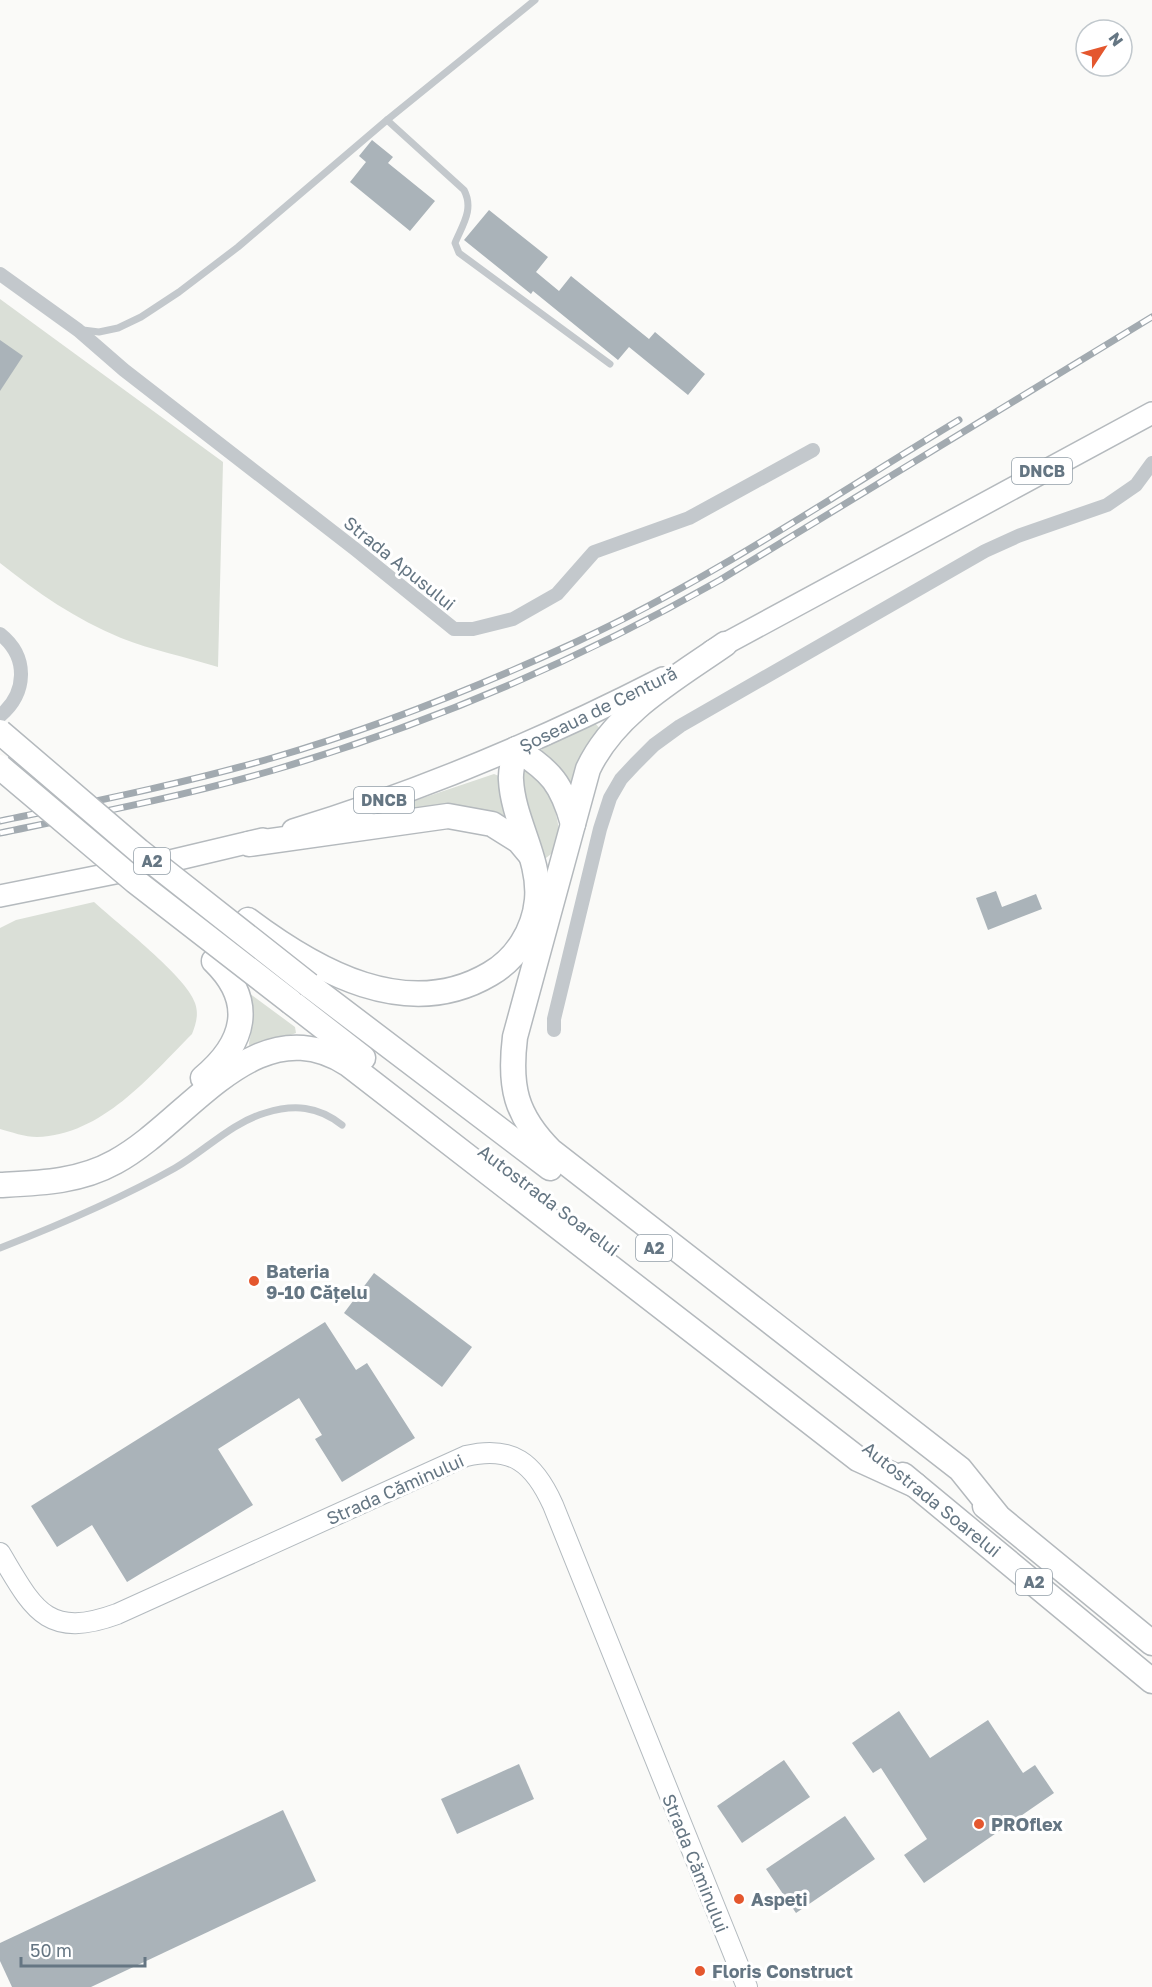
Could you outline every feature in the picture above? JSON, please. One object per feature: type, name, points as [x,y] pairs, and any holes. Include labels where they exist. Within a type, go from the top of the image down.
[{"type":"highway","points":[[725,644],[674,680],[612,730],[588,769],[515,1037],[512,1060],[513,1088],[522,1115],[551,1151],[960,1469],[997,1515]]},
{"type":"highway","points":[[0,715],[190,874],[274,939],[318,978],[354,982],[412,994],[455,989],[494,972],[518,950],[534,915],[537,882],[511,780],[516,749],[542,765],[553,776],[564,795],[573,824]]},
{"type":"highway","name":"Autostrada Soarelui","points":[[0,732],[139,851],[318,978],[586,1195],[997,1515],[1152,1644]]},
{"type":"highway","name":"Autostrada Soarelui","points":[[0,767],[135,881],[915,1485],[1152,1681]]},
{"type":"highway","points":[[0,783],[214,961],[235,987],[241,1008],[236,1038],[215,1068],[126,1141],[105,1154],[50,1171],[0,1169]]},
{"type":"highway","points":[[249,844],[448,816],[492,824],[513,836],[529,853]]},
{"type":"highway","points":[[0,1185],[55,1182],[104,1168],[132,1152],[225,1077],[251,1060],[284,1047],[297,1046],[323,1050],[348,1064],[858,1459],[915,1485]]},
{"type":"main road","name":"Șoseaua de Centură","points":[[0,896],[249,844],[369,806],[516,749],[606,707],[1152,413]]},
{"type":"main road","points":[[0,910],[40,897],[80,880]]},
{"type":"street","name":"Strada Apusului","points":[[0,274],[78,330],[124,370],[355,549],[454,629],[474,629],[513,619],[557,594],[594,552],[689,518],[813,450]]},
{"type":"street","points":[[554,1030],[554,1018],[587,880],[610,798],[621,779],[654,745],[710,708],[985,551],[1124,496],[1145,475],[1152,463]]},
{"type":"street","points":[[0,634],[15,650],[22,666],[22,682],[13,704],[0,715]]},
{"type":"street","points":[[559,872],[587,880]]},
{"type":"street","name":"Strada Căminului","points":[[0,1553],[38,1610],[50,1619],[80,1625],[117,1614],[466,1456],[490,1452],[502,1453],[524,1462],[541,1482],[553,1505],[747,1987]]},
{"type":"lane","points":[[78,330],[99,332],[118,328],[141,317],[238,247],[387,120],[535,0]]},
{"type":"lane","points":[[387,120],[464,190],[469,200],[469,211],[455,243],[459,253],[610,364]]},
{"type":"lane","points":[[0,1248],[114,1198],[177,1167],[246,1119],[267,1112],[312,1108],[326,1113],[342,1125]]},
{"type":"shaded area","points":[[0,299],[223,462],[218,667],[144,646],[104,631],[58,605],[0,563]]},
{"type":"shaded area","points":[[595,723],[601,730],[572,787],[540,756],[542,749]]},
{"type":"shaded area","points":[[521,767],[537,770],[557,817],[558,841],[553,851],[544,859],[532,846]]},
{"type":"shaded area","points":[[494,774],[499,776],[512,814],[507,821],[394,812],[396,807]]},
{"type":"shaded area","points":[[94,902],[166,965],[189,992],[197,1011],[192,1034],[123,1101],[83,1126],[61,1134],[37,1137],[0,1129],[0,928],[16,920]]},
{"type":"shaded area","points":[[249,993],[295,1027],[296,1033],[250,1050],[253,1023]]},
{"type":"building","points":[[372,140],[393,157],[388,163],[435,201],[410,231],[350,182],[366,162],[359,156]]},
{"type":"building","points":[[489,210],[548,257],[536,272],[559,291],[571,276],[649,339],[655,332],[705,374],[688,395],[629,347],[618,360],[533,291],[531,294],[464,240]]},
{"type":"building","points":[[0,340],[23,356],[0,391]]},
{"type":"building","points":[[996,891],[1002,907],[1036,894],[1042,909],[988,930],[976,898]]},
{"type":"building","points":[[374,1273],[472,1347],[442,1387],[344,1313]]},
{"type":"building","points":[[325,1322],[356,1370],[367,1363],[415,1438],[342,1482],[315,1439],[322,1435],[299,1398],[218,1449],[253,1505],[127,1582],[92,1525],[57,1547],[31,1506]]},
{"type":"building","points":[[899,1711],[930,1758],[988,1720],[1023,1773],[1035,1765],[1054,1793],[924,1883],[904,1855],[927,1839],[881,1768],[873,1773],[852,1743]]},
{"type":"building","points":[[784,1760],[810,1797],[742,1843],[717,1806]]},
{"type":"building","points":[[519,1764],[534,1799],[457,1834],[441,1799]]},
{"type":"building","points":[[283,1810],[316,1881],[91,1987],[12,1987],[0,1961],[0,1943]]},
{"type":"building","points":[[845,1816],[875,1859],[796,1913],[766,1869]]},
{"type":"railway","points":[[0,833],[103,812],[274,770],[390,732],[503,688],[613,637],[720,580],[1152,317]]},
{"type":"railway","points":[[0,821],[102,800],[272,758],[388,720],[502,675],[576,642],[675,592],[959,420]]},
{"type":"place","name":"Bateria 9-10 Cățelu","points":[[254,1281]]},
{"type":"place","name":"PROflex","points":[[979,1824]]},
{"type":"place","name":"Aspeti","points":[[739,1899]]},
{"type":"place","name":"Floris Construct","points":[[700,1971]]}]
